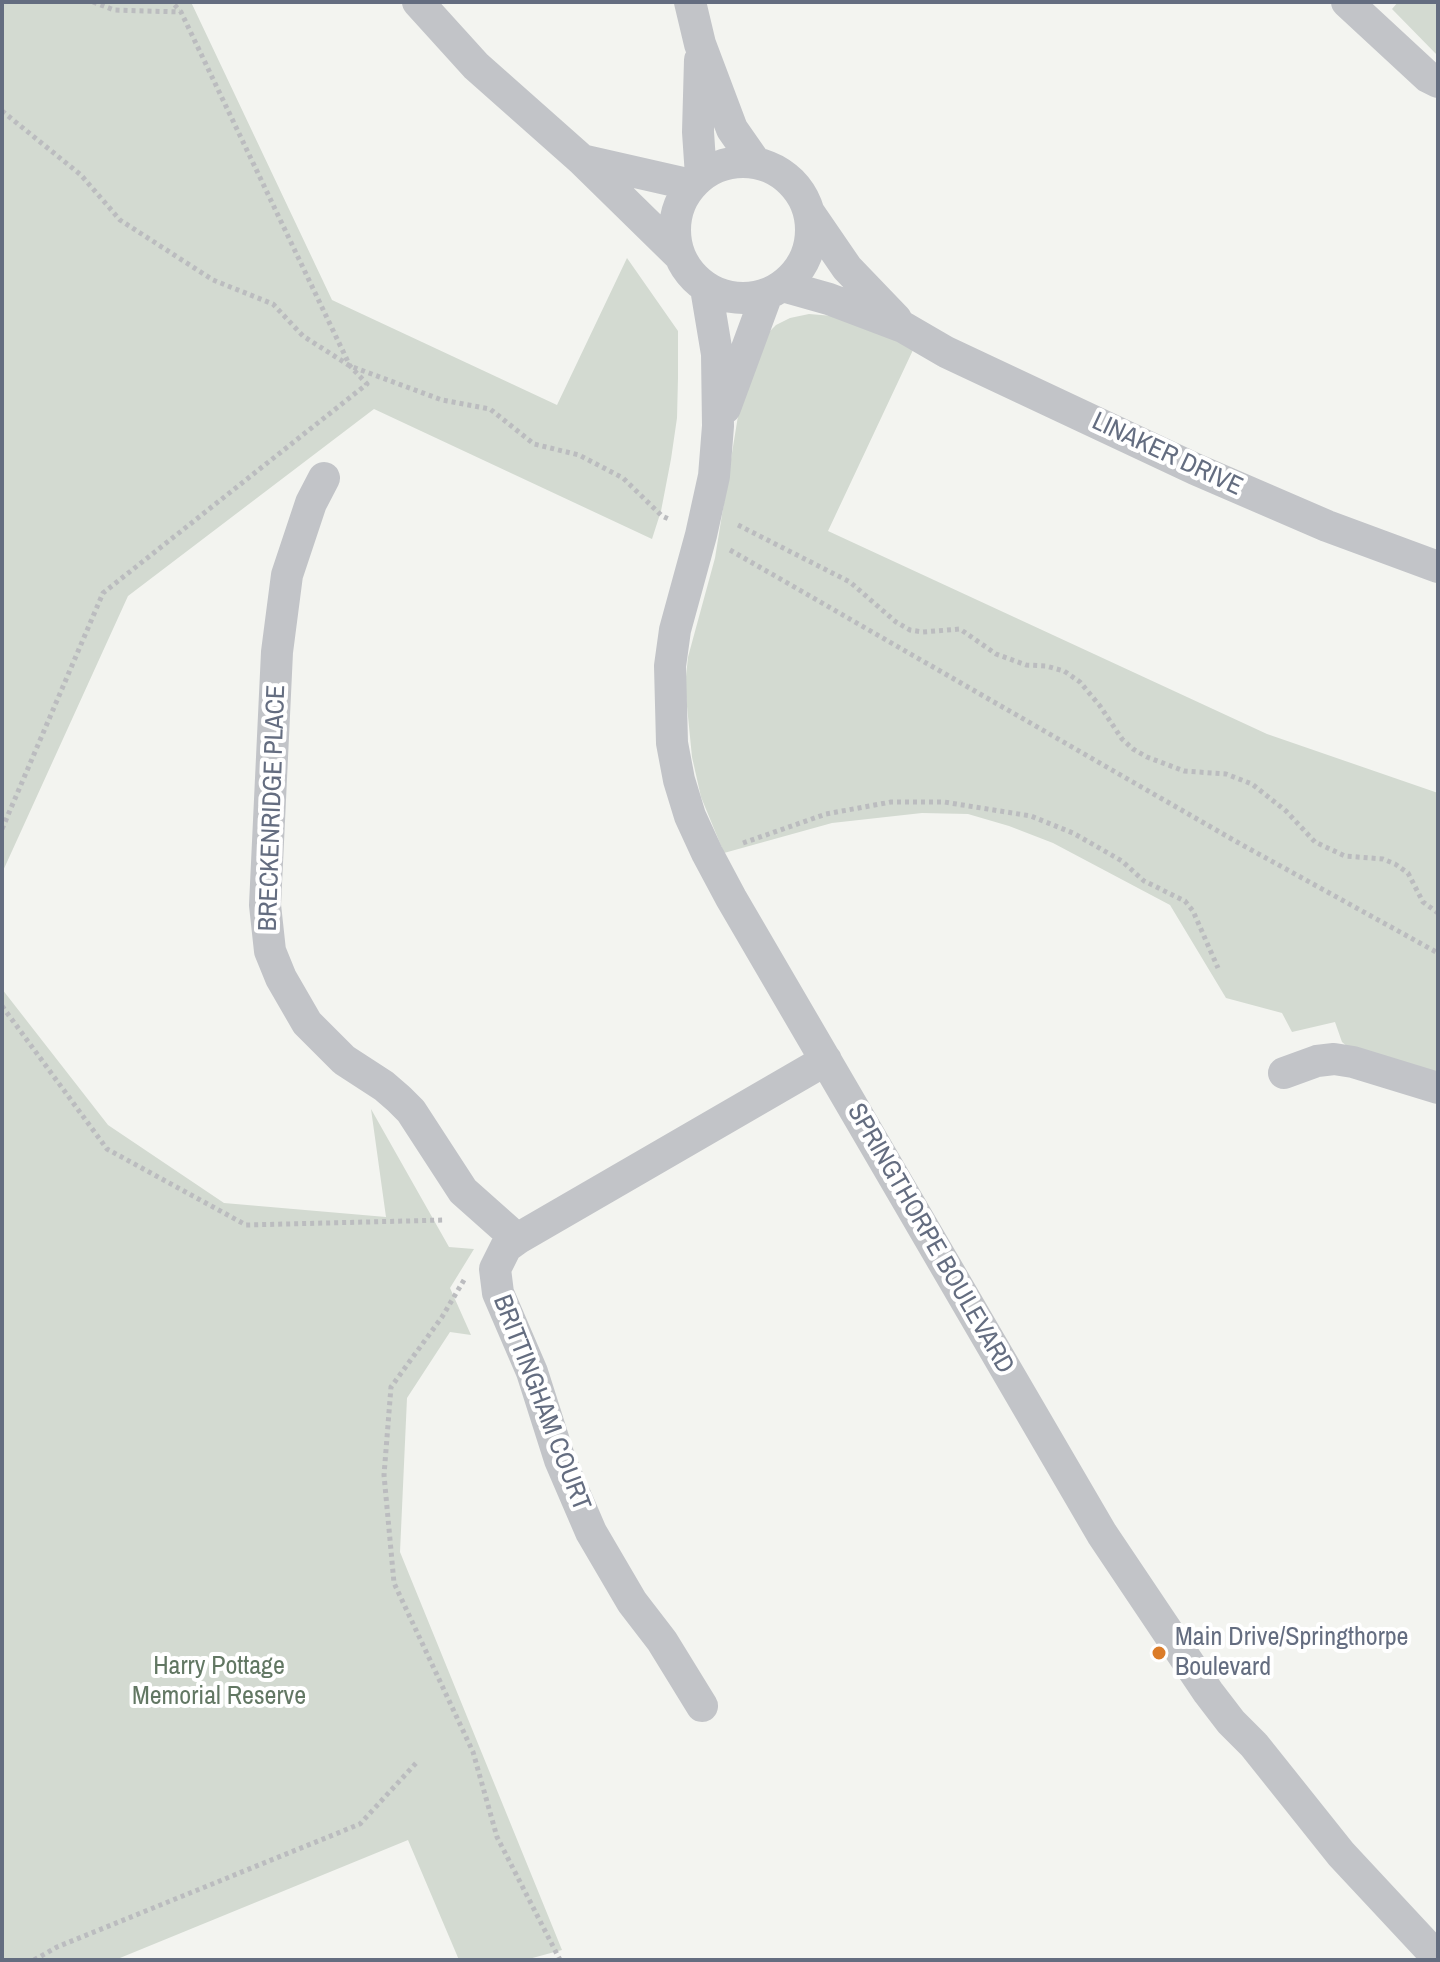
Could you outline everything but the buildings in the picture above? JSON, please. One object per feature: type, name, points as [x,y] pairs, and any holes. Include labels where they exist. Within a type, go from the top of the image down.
[{"type":"street","points":[[418,2],[476,66],[582,160],[679,255],[690,274],[706,288],[726,296],[746,298],[775,290],[797,272],[808,254],[812,234],[810,214],[803,195],[790,180],[774,169],[755,162],[735,162],[717,167],[697,181],[682,201],[676,218],[675,237],[679,255]]},
{"type":"street","points":[[690,2],[700,44],[732,129],[755,162]]},
{"type":"street","points":[[1347,2],[1428,77],[1438,82]]},
{"type":"street","points":[[697,181],[700,44]]},
{"type":"street","points":[[582,160],[697,181]]},
{"type":"street","name":"LINAKER DRIVE","points":[[810,214],[847,268],[903,327]]},
{"type":"street","name":"SPRINGTHORPE BOULEVARD","points":[[706,288],[717,354],[718,426],[714,476],[675,630],[670,666],[672,743],[690,816],[707,853],[1095,1522],[1208,1692],[1341,1854],[1438,1958]]},
{"type":"street","name":"LINAKER DRIVE","points":[[775,290],[829,299],[903,327],[946,352],[1222,481],[1327,526],[1438,567]]},
{"type":"street","name":"SPRINGTHORPE BOULEVARD","points":[[718,426],[775,290]]},
{"type":"street","name":"BRECKENRIDGE PLACE","points":[[324,478],[302,528],[287,575],[277,652],[265,905],[270,951],[281,978],[307,1023],[344,1060],[384,1086],[411,1111],[463,1191],[517,1239]]},
{"type":"street","points":[[1284,1073],[1317,1061],[1334,1059],[1438,1088]]},
{"type":"street","name":"BRITTINGHAM COURT","points":[[702,1706],[662,1641],[610,1567],[573,1494],[532,1372],[494,1281],[499,1257],[517,1239],[826,1060]]},
{"type":"path","points":[[93,2],[114,10],[181,12]]},
{"type":"path","points":[[2,829],[103,593],[367,384],[350,366],[181,12],[172,2]]},
{"type":"path","points":[[2,111],[81,175],[120,220],[213,280],[273,304],[303,336],[350,366],[442,400],[490,409],[534,444],[579,455],[623,478],[662,516],[701,535],[1237,842],[1438,953]]},
{"type":"path","points":[[738,525],[850,582],[896,622],[910,630],[960,629],[996,654],[1026,665],[1064,671],[1080,682],[1114,729],[1133,749],[1184,771],[1226,774],[1252,784],[1286,811],[1315,842],[1345,856],[1383,859],[1408,873],[1423,902],[1438,913]]},
{"type":"path","points":[[743,843],[826,814],[891,802],[944,802],[1031,816],[1073,833],[1122,861],[1144,881],[1185,901],[1193,911],[1218,968]]},
{"type":"path","points":[[2,1006],[107,1149],[246,1225],[491,1218]]},
{"type":"path","points":[[465,1277],[442,1317],[391,1387],[384,1475],[394,1583],[473,1752],[497,1837],[560,1960]]},
{"type":"path","points":[[34,1960],[57,1947],[360,1824],[417,1762]]},
{"type":"green space","points":[[2,2],[191,2],[332,300],[557,405],[627,258],[678,331],[678,378],[677,418],[671,459],[652,539],[374,409],[128,596],[2,873]]},
{"type":"green space","points":[[1398,2],[1438,3],[1438,56],[1392,9]]},
{"type":"green space","points":[[809,314],[857,318],[913,350],[828,531],[1267,734],[1438,793],[1438,1074],[1348,1047],[1342,1042],[1335,1022],[1292,1032],[1282,1013],[1226,998],[1170,905],[1053,843],[1009,826],[968,814],[922,813],[832,823],[724,853],[701,797],[692,757],[685,686],[688,657],[715,558],[743,385],[766,335],[790,318]]},
{"type":"green space","name":"Harry Pottage Memorial Reserve","points":[[2,989],[108,1125],[224,1203],[386,1217],[371,1109],[449,1247],[474,1249],[450,1288],[471,1335],[450,1332],[407,1398],[400,1552],[562,1950],[525,1960],[459,1960],[408,1840],[115,1960],[2,1960]]},
{"type":"place","name":"Main Drive/Springthorpe Boulevard","points":[[1159,1653]]}]
